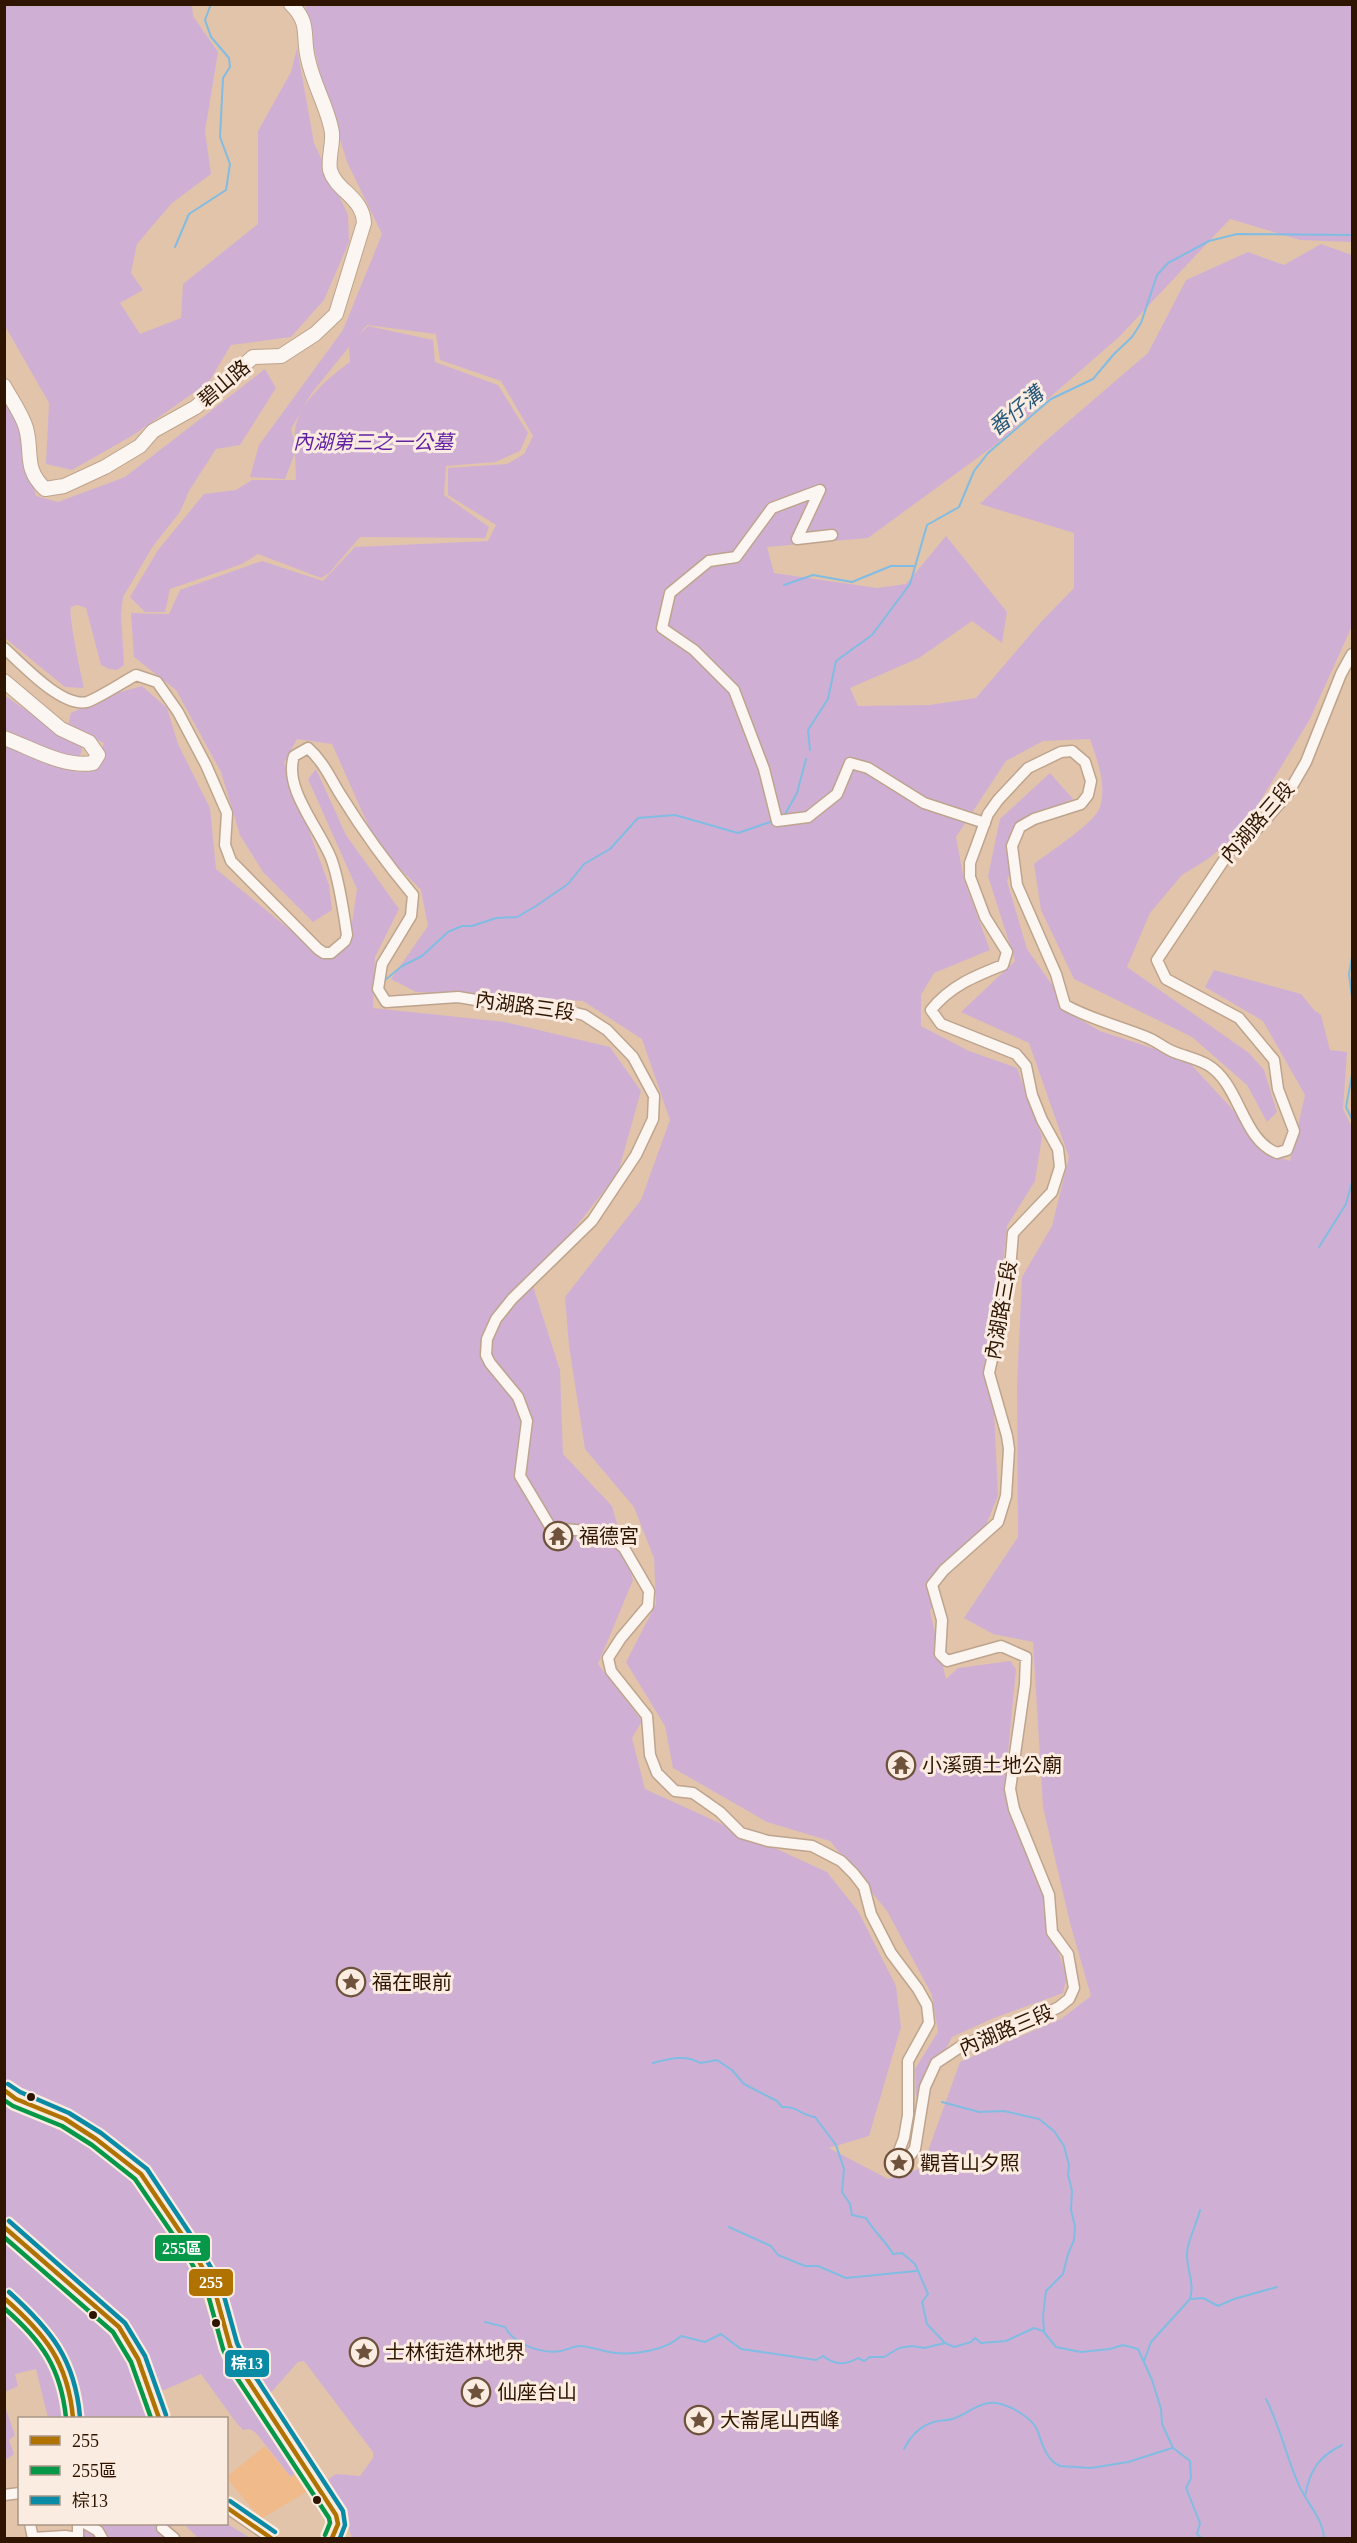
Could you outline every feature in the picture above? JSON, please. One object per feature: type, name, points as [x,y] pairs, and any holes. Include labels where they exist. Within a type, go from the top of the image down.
[{"type":"street","name":"碧山路","points":[[4,386],[26,428],[28,462],[34,479],[45,489],[64,486],[105,467],[140,446],[153,431],[196,407],[253,357],[281,356],[315,334],[336,314],[363,223],[363,213],[330,170],[332,134],[307,57],[304,19],[291,4]]},
{"type":"street","points":[[832,536],[796,539],[820,490],[772,508],[736,557],[709,561],[670,593],[662,628],[694,650],[734,690],[764,769],[777,821],[808,817],[837,795],[850,763],[868,768],[924,802],[985,823]]},
{"type":"street","name":"內湖路三段","points":[[4,648],[48,687],[74,702],[88,702],[136,675],[157,682],[183,721],[207,765],[227,813],[225,845],[231,861],[318,949],[324,953],[331,953],[345,941],[347,935],[331,858],[301,802],[290,767],[294,756],[308,748],[320,758],[342,798],[383,859],[413,895],[411,916],[382,964],[378,989],[386,1002],[458,996],[518,1007],[559,1009],[584,1015],[607,1030],[633,1057],[636,1066],[651,1085],[656,1108],[653,1119],[627,1170],[592,1221],[512,1299],[496,1318],[487,1339],[486,1355],[490,1364],[518,1397],[525,1414],[527,1429],[520,1476],[545,1522],[556,1530],[587,1531],[612,1538],[624,1548],[649,1591],[648,1606],[621,1638],[608,1658],[611,1671],[647,1716],[650,1755],[657,1773],[675,1791],[693,1793],[741,1833],[768,1841],[812,1846],[841,1861],[864,1887],[871,1914],[891,1953],[927,2005],[929,2023],[908,2061],[908,2115],[899,2151],[903,2157],[909,2157],[915,2149],[925,2087],[936,2063],[991,2033],[1029,2022],[1059,2007],[1069,1999],[1074,1988],[1068,1954],[1052,1932],[1049,1895],[1014,1809],[1010,1789],[1025,1684],[1026,1657],[1000,1646],[947,1661],[940,1654],[942,1620],[932,1585],[944,1570],[998,1522],[1006,1496],[1009,1449],[989,1373],[1010,1282],[1013,1233],[1052,1192],[1060,1167],[1058,1149],[1038,1112],[1026,1066],[1016,1054],[941,1024],[931,1010],[939,999],[963,981],[1003,965],[1007,952],[985,917],[970,877],[970,863],[988,814],[1028,768],[1061,752],[1072,751],[1085,762],[1091,781],[1088,795],[1081,804],[1034,819],[1020,827],[1012,846],[1017,885],[1056,974],[1065,1005],[1080,1014],[1148,1037],[1171,1051],[1209,1065],[1226,1084],[1256,1135],[1268,1149],[1277,1153],[1287,1150],[1294,1131],[1278,1089],[1274,1060],[1239,1018],[1166,979],[1157,960],[1230,851],[1258,828],[1287,795],[1306,762],[1341,674],[1353,654]]},
{"type":"street","points":[[4,681],[61,729],[89,742],[98,755],[93,763],[75,763],[59,760],[4,738]]},
{"type":"street","points":[[4,2090],[16,2099],[65,2119],[96,2139],[141,2174],[157,2195],[214,2288],[230,2346],[240,2368],[336,2515],[339,2524],[332,2538]]},
{"type":"street","points":[[4,2227],[119,2327],[128,2338],[136,2352],[159,2417]]},
{"type":"street","points":[[4,2298],[32,2322],[50,2343],[64,2367],[70,2387],[73,2417]]},
{"type":"street","points":[[228,2508],[271,2538]]},
{"type":"street","points":[[30,2525],[33,2538],[65,2536],[78,2538]]},
{"type":"street","points":[[89,2525],[98,2531],[102,2538]]},
{"type":"street","points":[[162,2528],[174,2538]]},
{"type":"shaded area","points":[[265,2446],[291,2477],[298,2471],[308,2491],[261,2519],[228,2479],[228,2475]]},
{"type":"green space","points":[[4,5],[192,5],[193,16],[218,52],[205,131],[211,174],[172,203],[137,244],[131,273],[143,290],[120,303],[140,334],[181,318],[183,284],[258,224],[258,131],[291,72],[297,48],[314,143],[348,215],[349,242],[324,300],[291,337],[231,345],[209,382],[135,434],[72,470],[46,464],[49,403],[5,326]]},
{"type":"green space","name":"內湖第三之一公墓","points":[[305,5],[1352,5],[1352,242],[1300,240],[1230,219],[1119,337],[995,445],[868,538],[767,547],[774,573],[877,588],[906,584],[946,536],[1007,612],[1002,643],[972,621],[919,658],[850,688],[858,706],[929,705],[976,698],[1041,622],[1074,588],[1074,533],[980,504],[1042,444],[1148,353],[1186,280],[1248,252],[1284,265],[1321,244],[1352,255],[1352,626],[1310,719],[1242,831],[1208,859],[1182,875],[1150,913],[1127,967],[1249,1053],[1264,1070],[1277,1112],[1267,1122],[1247,1085],[1192,1037],[1074,979],[1041,910],[1034,864],[1081,829],[1100,807],[1102,781],[1090,739],[1043,741],[1006,761],[956,837],[964,880],[990,950],[934,973],[921,995],[921,1026],[969,1051],[1017,1068],[1042,1137],[1035,1181],[1007,1226],[992,1368],[998,1496],[986,1525],[944,1573],[930,1611],[946,1679],[958,1668],[1010,1661],[1016,1669],[1006,1774],[1048,1888],[1043,1908],[1067,1977],[1063,1993],[994,2018],[952,2037],[923,2094],[916,2096],[915,2069],[938,2032],[932,1995],[887,1911],[830,1841],[767,1822],[673,1768],[665,1726],[626,1662],[656,1604],[654,1558],[634,1507],[585,1449],[569,1346],[565,1297],[641,1200],[670,1120],[642,1039],[583,1001],[416,992],[391,979],[428,926],[421,890],[377,845],[332,744],[297,739],[284,763],[329,885],[332,910],[313,922],[263,872],[240,835],[221,772],[176,690],[134,657],[131,613],[169,614],[180,590],[262,561],[323,581],[355,547],[488,541],[496,525],[448,495],[448,468],[507,464],[524,454],[533,436],[501,381],[440,360],[436,334],[367,325],[359,335],[368,326],[433,340],[435,362],[498,385],[528,433],[520,451],[495,462],[446,466],[444,495],[489,527],[485,538],[360,537],[329,573],[321,578],[258,554],[242,564],[170,589],[165,612],[145,612],[130,597],[158,550],[204,494],[236,490],[252,480],[296,480],[295,453],[285,479],[250,477],[259,445],[343,330],[382,234],[347,162],[319,69]],"holes":[[[349,347],[350,362],[324,383],[308,401],[297,421],[296,449],[291,429],[311,394]]]},
{"type":"green space","points":[[265,369],[276,388],[240,445],[216,449],[189,491],[180,512],[153,546],[123,597],[121,614],[124,665],[117,670],[101,665],[86,608],[77,605],[71,607],[73,632],[84,688],[65,687],[5,638],[4,393],[19,427],[36,496],[58,502],[125,477]]},
{"type":"green space","points":[[142,686],[167,708],[178,744],[210,808],[216,869],[323,957],[349,943],[357,889],[308,779],[316,769],[346,835],[399,909],[375,957],[373,1008],[505,1022],[610,1047],[641,1091],[618,1173],[532,1283],[560,1370],[563,1454],[612,1506],[633,1580],[598,1664],[642,1721],[632,1738],[645,1789],[827,1872],[858,1911],[896,1986],[901,2027],[869,2136],[829,2148],[888,2179],[922,2168],[960,2062],[1061,2019],[1091,1996],[1070,1923],[1043,1807],[1033,1642],[993,1634],[964,1618],[1018,1537],[1017,1385],[1022,1277],[1052,1226],[1069,1157],[1029,1043],[961,1012],[1015,961],[988,876],[1000,819],[1050,773],[1073,799],[1027,818],[1007,881],[1027,949],[1074,1016],[1100,1031],[1186,1059],[1234,1111],[1266,1153],[1290,1161],[1305,1095],[1263,1021],[1205,987],[1214,970],[1301,994],[1321,1015],[1330,1050],[1347,1052],[1343,1109],[1352,1127],[1352,2538],[352,2538],[345,2517],[323,2483],[336,2474],[360,2476],[373,2458],[373,2452],[304,2361],[298,2362],[268,2396],[253,2379],[233,2342],[227,2299],[188,2234],[144,2170],[68,2115],[18,2093],[5,2083],[4,741],[77,772],[92,771],[104,743],[68,726],[71,713],[113,694]]},
{"type":"green space","points":[[4,695],[82,748],[80,756],[68,758],[5,731]]},
{"type":"green space","points":[[5,2104],[86,2143],[120,2168],[145,2197],[186,2259],[201,2292],[229,2371],[298,2471],[291,2477],[256,2433],[250,2429],[243,2430],[235,2421],[201,2374],[155,2394],[140,2354],[87,2295],[5,2220]]},
{"type":"green space","points":[[4,2237],[120,2340],[151,2417],[78,2417],[58,2348],[40,2325],[5,2295]]},
{"type":"green space","points":[[4,2306],[29,2328],[49,2355],[62,2385],[70,2417],[48,2417],[36,2369],[15,2374],[18,2386],[5,2392]]},
{"type":"green space","points":[[5,2407],[15,2435],[9,2440],[14,2454],[5,2460]]},
{"type":"green space","points":[[228,2524],[250,2538],[198,2538],[185,2525]]},
{"type":"green space","points":[[80,2525],[173,2525],[169,2529],[178,2538],[83,2538]]},
{"type":"waterway","points":[[175,247],[189,214],[226,190],[230,164],[220,137],[223,78],[230,67],[229,58],[211,37],[205,20],[211,4]]},
{"type":"waterway","name":"番仔溝","points":[[810,750],[808,730],[828,699],[836,661],[872,635],[910,584],[927,525],[959,507],[974,471],[988,453],[1051,399],[1093,379],[1132,337],[1141,323],[1157,275],[1168,263],[1209,241],[1237,234],[1352,235]]},
{"type":"waterway","points":[[784,585],[813,575],[852,582],[891,566],[914,566]]},
{"type":"waterway","points":[[784,816],[797,793],[806,759]]},
{"type":"waterway","points":[[384,981],[402,966],[422,956],[448,932],[462,926],[472,926],[496,918],[517,917],[536,906],[568,884],[584,864],[610,849],[638,818],[675,815],[738,833],[773,821]]},
{"type":"waterway","name":"番仔溝","points":[[1352,957],[1349,974],[1352,997]]},
{"type":"waterway","name":"番仔溝","points":[[1352,1075],[1346,1107],[1352,1119]]},
{"type":"waterway","name":"番仔溝","points":[[1319,1247],[1346,1204],[1352,1182]]},
{"type":"waterway","points":[[653,2063],[677,2058],[695,2060],[700,2063],[717,2060],[732,2070],[744,2084],[777,2101],[782,2107],[792,2108],[815,2117],[836,2145],[844,2169],[842,2192],[850,2204],[852,2215],[866,2218],[893,2254],[902,2253],[915,2264],[928,2294],[922,2302],[927,2324],[944,2342]]},
{"type":"waterway","points":[[942,2102],[979,2112],[1004,2111],[1039,2119],[1054,2131],[1064,2146],[1072,2191],[1074,2240],[1063,2274],[1046,2291],[1044,2331]]},
{"type":"waterway","points":[[1190,2299],[1192,2287],[1187,2252],[1200,2210]]},
{"type":"waterway","points":[[729,2227],[771,2246],[778,2255],[805,2266],[818,2266],[846,2278],[916,2271]]},
{"type":"waterway","points":[[1144,2361],[1151,2342],[1190,2299],[1203,2298],[1218,2306],[1277,2287]]},
{"type":"waterway","points":[[485,2322],[505,2327],[515,2339],[529,2347],[553,2352],[579,2346],[610,2352],[632,2353],[650,2351],[668,2345],[681,2336],[705,2342],[721,2334],[741,2349],[816,2360],[823,2356],[831,2361],[844,2363],[858,2358],[864,2361],[870,2357],[884,2357],[899,2348],[912,2346],[924,2348],[945,2343],[954,2347],[971,2342],[975,2338],[981,2343],[1006,2341],[1034,2328],[1043,2331],[1056,2347],[1081,2352],[1110,2349],[1123,2345],[1138,2349],[1152,2380],[1161,2409],[1162,2424],[1173,2448],[1190,2461],[1191,2478],[1186,2488],[1200,2523],[1197,2534],[1202,2538]]},
{"type":"waterway","points":[[1266,2399],[1298,2483],[1317,2517],[1324,2538]]},
{"type":"waterway","points":[[904,2449],[912,2436],[924,2426],[936,2421],[950,2420],[989,2403],[1003,2405],[1031,2421],[1048,2456],[1060,2466],[1091,2468],[1128,2462],[1172,2448]]},
{"type":"waterway","points":[[1305,2496],[1316,2465],[1327,2454],[1342,2445]]},
{"type":"transit line","name":"棕13","points":[[8,2084],[20,2092],[69,2113],[101,2133],[147,2169],[199,2247],[221,2285],[237,2343],[247,2364],[343,2511],[345,2525],[340,2538]]},
{"type":"transit line","name":"255","points":[[4,2090],[16,2099],[65,2119],[96,2139],[141,2174],[193,2251],[214,2288],[230,2346],[240,2368],[336,2515],[338,2524],[332,2538]]},
{"type":"transit line","name":"255區","points":[[4,2100],[62,2126],[92,2145],[135,2179],[187,2255],[207,2291],[223,2349],[233,2372],[329,2518],[330,2523],[325,2535]]},
{"type":"transit line","name":"棕13","points":[[9,2221],[125,2323],[145,2356],[166,2415]]},
{"type":"transit line","name":"255","points":[[4,2227],[119,2327],[138,2359],[159,2417]]},
{"type":"transit line","name":"255區","points":[[4,2237],[113,2332],[131,2362],[151,2417]]},
{"type":"transit line","name":"棕13","points":[[9,2292],[37,2319],[58,2347],[73,2378],[80,2417]]},
{"type":"transit line","name":"255","points":[[4,2298],[19,2311],[52,2350],[66,2381],[73,2417]]},
{"type":"transit line","name":"255區","points":[[4,2308],[29,2332],[47,2357],[60,2384],[66,2417]]},
{"type":"transit line","name":"棕13","points":[[230,2501],[275,2532]]},
{"type":"transit line","name":"255","points":[[228,2508],[271,2538]]},
{"type":"place","name":"福德宮","points":[[558,1536]]},
{"type":"place","name":"小溪頭土地公廟","points":[[901,1765]]},
{"type":"place","name":"福在眼前","points":[[351,1982]]},
{"type":"place","name":"觀音山夕照","points":[[899,2163]]},
{"type":"place","name":"士林街造林地界","points":[[364,2352]]},
{"type":"place","name":"仙座台山","points":[[476,2392]]},
{"type":"place","name":"大崙尾山西峰","points":[[699,2420]]}]
